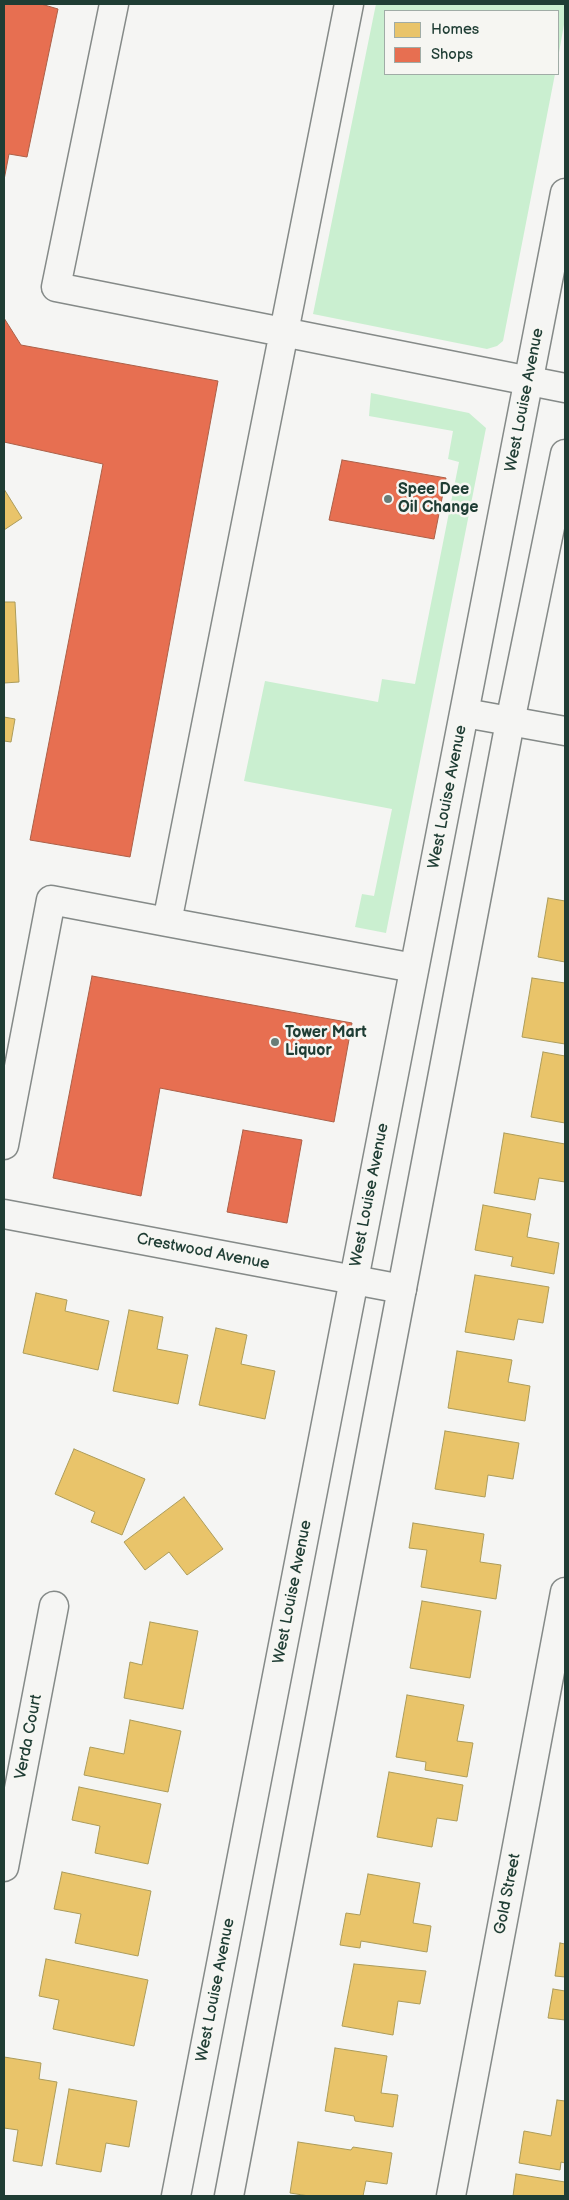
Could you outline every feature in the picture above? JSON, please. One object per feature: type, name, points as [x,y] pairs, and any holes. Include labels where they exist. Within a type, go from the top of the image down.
[{"type":"main road","points":[[114,4],[56,287],[565,388]]},
{"type":"main road","points":[[167,922],[349,4]]},
{"type":"main road","name":"West Louise Avenue","points":[[176,2196],[565,193]]},
{"type":"main road","points":[[229,2196],[510,722],[565,454]]},
{"type":"main road","points":[[465,713],[565,731]]},
{"type":"main road","points":[[4,1146],[50,900],[414,968]]},
{"type":"main road","name":"Crestwood Avenue","points":[[4,1214],[402,1289]]},
{"type":"main road","name":"Gold Street","points":[[451,2196],[565,1592]]},
{"type":"main road","name":"Verda Court","points":[[4,1867],[54,1606]]},
{"type":"green space","points":[[376,4],[565,4],[565,19],[559,52],[559,10],[384,10],[384,75],[555,75],[503,341],[497,346],[487,349],[313,314]]},
{"type":"green space","points":[[371,393],[469,413],[486,428],[386,933],[355,927],[362,894],[374,896],[392,809],[244,781],[265,681],[378,702],[382,679],[415,684],[459,462],[448,459],[453,431],[369,416]]},
{"type":"building: Homes","points":[[4,489],[22,518],[4,530]]},
{"type":"building: Homes","points":[[4,602],[15,602],[19,682],[4,683]]},
{"type":"building: Homes","points":[[4,717],[15,719],[11,742],[4,741]]},
{"type":"building: Homes","points":[[548,898],[565,901],[565,962],[538,957]]},
{"type":"building: Homes","points":[[532,978],[565,983],[565,1044],[522,1037]]},
{"type":"building: Homes","points":[[543,1052],[565,1056],[565,1123],[531,1117]]},
{"type":"building: Homes","points":[[504,1133],[565,1144],[565,1182],[539,1178],[535,1200],[494,1193]]},
{"type":"building: Homes","points":[[483,1205],[531,1214],[527,1237],[559,1243],[554,1274],[511,1266],[513,1257],[475,1250]]},
{"type":"building: Homes","points":[[475,1275],[549,1287],[543,1323],[518,1319],[514,1340],[465,1332]]},
{"type":"building: Homes","points":[[36,1293],[67,1300],[65,1311],[109,1321],[98,1370],[23,1353]]},
{"type":"building: Homes","points":[[129,1310],[163,1317],[157,1349],[188,1355],[178,1404],[113,1391]]},
{"type":"building: Homes","points":[[216,1328],[247,1335],[241,1364],[275,1371],[265,1419],[199,1405]]},
{"type":"building: Homes","points":[[457,1351],[512,1360],[508,1382],[530,1386],[525,1421],[448,1408]]},
{"type":"building: Homes","points":[[445,1431],[519,1443],[513,1479],[488,1475],[485,1497],[435,1489]]},
{"type":"building: Homes","points":[[74,1449],[145,1479],[122,1535],[91,1522],[95,1512],[55,1494]]},
{"type":"building: Homes","points":[[184,1497],[223,1549],[187,1575],[169,1552],[145,1570],[124,1542]]},
{"type":"building: Homes","points":[[413,1523],[484,1534],[480,1562],[501,1565],[496,1599],[421,1587],[427,1550],[409,1548]]},
{"type":"building: Homes","points":[[422,1601],[481,1611],[470,1678],[410,1668]]},
{"type":"building: Homes","points":[[150,1622],[198,1631],[183,1709],[124,1698],[130,1662],[142,1665]]},
{"type":"building: Homes","points":[[407,1695],[464,1705],[457,1741],[473,1743],[467,1777],[425,1770],[426,1762],[396,1757]]},
{"type":"building: Homes","points":[[130,1720],[181,1731],[168,1792],[84,1775],[90,1747],[124,1754]]},
{"type":"building: Homes","points":[[389,1772],[463,1785],[457,1821],[437,1818],[432,1847],[377,1837]]},
{"type":"building: Homes","points":[[79,1787],[161,1804],[148,1864],[95,1853],[100,1826],[72,1820]]},
{"type":"building: Homes","points":[[62,1872],[151,1891],[138,1956],[75,1943],[81,1914],[54,1909]]},
{"type":"building: Homes","points":[[368,1874],[420,1883],[413,1923],[431,1926],[427,1952],[361,1941],[360,1948],[340,1945],[346,1913],[360,1915]]},
{"type":"building: Homes","points":[[560,1943],[565,1944],[565,1977],[555,1976]]},
{"type":"building: Homes","points":[[46,1959],[148,1980],[134,2046],[53,2029],[59,2000],[39,1996]]},
{"type":"building: Homes","points":[[354,1964],[426,1971],[420,2004],[398,2001],[393,2035],[342,2026]]},
{"type":"building: Homes","points":[[553,1989],[565,1991],[565,2020],[548,2018]]},
{"type":"building: Homes","points":[[335,2048],[387,2056],[381,2093],[398,2095],[393,2127],[355,2121],[354,2116],[325,2111]]},
{"type":"building: Homes","points":[[4,2057],[41,2063],[39,2079],[57,2082],[42,2166],[13,2161],[18,2130],[4,2128]]},
{"type":"building: Homes","points":[[69,2089],[137,2101],[129,2147],[106,2143],[101,2172],[56,2164]]},
{"type":"building: Homes","points":[[557,2100],[565,2101],[565,2163],[561,2162],[560,2170],[519,2163],[524,2131],[551,2136]]},
{"type":"building: Homes","points":[[298,2142],[351,2150],[353,2147],[392,2153],[387,2184],[366,2181],[363,2196],[309,2196],[290,2193]]},
{"type":"building: Homes","points":[[516,2174],[565,2182],[565,2196],[513,2196]]},
{"type":"building: Shops","points":[[4,4],[41,4],[58,9],[27,157],[9,154],[4,180]]},
{"type":"building: Shops","points":[[4,318],[21,345],[218,381],[130,857],[30,840],[103,464],[4,442]]},
{"type":"building: Shops","name":"Spee Dee Oil Change","points":[[342,460],[446,478],[434,539],[329,520]]},
{"type":"building: Shops","points":[[92,976],[352,1023],[334,1122],[160,1088],[141,1196],[53,1178]]},
{"type":"building: Shops","points":[[243,1130],[302,1140],[287,1223],[227,1212]]},
{"type":"place","name":"Spee Dee Oil Change","points":[[388,499]]},
{"type":"place","name":"Tower Mart Liquor","points":[[275,1042]]}]
